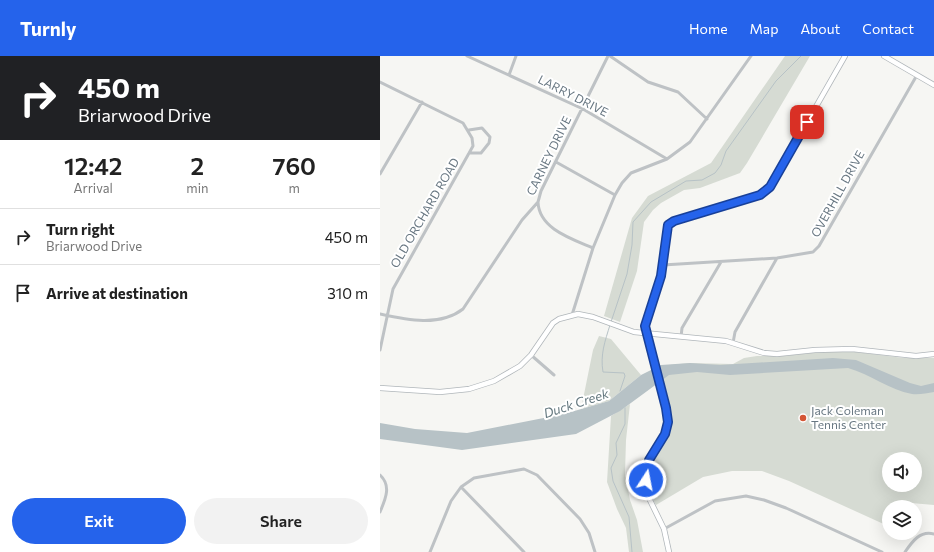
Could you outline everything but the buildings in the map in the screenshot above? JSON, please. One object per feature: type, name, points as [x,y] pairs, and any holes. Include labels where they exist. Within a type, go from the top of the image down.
[{"type":"street","name":"LARRY DRIVE","points":[[467,56],[583,109],[667,159]]},
{"type":"street","points":[[509,75],[516,56]]},
{"type":"street","points":[[609,56],[648,82],[678,92],[707,119]]},
{"type":"street","name":"CARNEY DRIVE","points":[[380,314],[432,321],[453,316],[463,309],[522,220],[538,202],[541,191],[609,56]]},
{"type":"street","points":[[572,315],[593,248],[615,195],[622,183],[631,173],[667,159],[690,142],[750,56]]},
{"type":"street","points":[[669,552],[664,529],[649,501],[646,480],[649,460],[665,434],[668,422],[646,333],[645,321],[655,295],[663,265],[668,225],[674,221],[760,195],[770,187],[845,56]]},
{"type":"street","points":[[888,57],[934,85]]},
{"type":"street","name":"OVERHILL DRIVE","points":[[663,265],[777,258],[813,252],[820,246],[917,75]]},
{"type":"street","points":[[380,82],[464,123],[468,130]]},
{"type":"street","points":[[380,174],[422,102]]},
{"type":"street","name":"OLD ORCHARD ROAD","points":[[380,350],[392,289],[473,146],[472,138],[468,130],[482,128],[490,137],[489,143],[481,153],[469,154]]},
{"type":"street","points":[[556,162],[615,195]]},
{"type":"street","points":[[538,202],[538,210],[547,223],[564,235],[593,248]]},
{"type":"street","points":[[733,343],[735,332],[777,258]]},
{"type":"street","points":[[681,337],[682,328],[721,262]]},
{"type":"street","points":[[380,388],[428,392],[469,389],[494,381],[520,366],[531,355],[553,323],[559,319],[572,315],[585,316],[618,327],[646,333],[733,343],[764,353],[776,354],[815,350],[852,349],[916,356],[934,354]]},
{"type":"street","points":[[531,355],[554,375]]},
{"type":"street","points":[[430,552],[451,500],[462,487],[474,478],[500,472],[524,469],[537,475],[580,519],[589,533],[595,552]]},
{"type":"street","points":[[380,475],[384,479],[387,488],[386,497],[380,512]]},
{"type":"street","points":[[462,487],[524,552]]},
{"type":"street","points":[[664,529],[715,501],[746,496],[764,500],[786,508],[882,552]]},
{"type":"street","points":[[905,552],[920,535],[928,533],[934,534]]},
{"type":"shaded area","points":[[785,56],[810,56],[747,163],[740,173],[700,188],[684,190],[661,203],[653,210],[644,222],[637,271],[620,322],[604,316],[632,218],[648,196],[711,163]]},
{"type":"shaded area","points":[[599,336],[611,339],[641,375],[609,401],[581,409],[593,350]]},
{"type":"shaded area","points":[[848,351],[904,358],[934,358],[934,505],[922,504],[922,500],[882,500],[882,523],[789,481],[762,471],[732,471],[703,477],[656,505],[650,492],[648,481],[650,470],[664,441],[671,419],[669,400],[659,366],[690,363],[733,364],[744,358],[757,356],[782,356]]},
{"type":"shaded area","points":[[833,358],[856,360],[910,383],[921,386],[934,383],[934,392],[912,394],[904,392],[848,368],[730,375],[697,372],[669,375],[620,411],[576,434],[462,450],[380,439],[380,423],[415,429],[467,433],[564,414],[609,401],[641,375],[661,365],[690,363],[720,365]]},
{"type":"shaded area","points":[[630,404],[626,440],[625,474],[630,500],[637,520],[643,552],[629,552],[626,528],[607,482],[611,416]]},
{"type":"waterway","points":[[611,322],[627,274],[632,245],[633,222],[651,202],[686,181],[702,180],[715,173],[721,165],[726,151],[776,81],[801,56]]},
{"type":"waterway","points":[[610,325],[605,342],[602,366],[603,372],[624,373],[625,376],[620,391]]},
{"type":"waterway","points":[[625,408],[625,424],[616,443],[617,455],[611,468],[613,481],[629,517],[632,552]]},
{"type":"place","name":"Jack Coleman Tennis Center","points":[[803,418]]},
{"type":"route","points":[[646,480],[649,460],[665,434],[668,422],[663,392],[645,326],[645,321],[661,276],[668,225],[674,221],[760,195],[770,187],[807,122]]},
{"type":"water label","name":"Duck Creek","points":[[576,403]]}]
